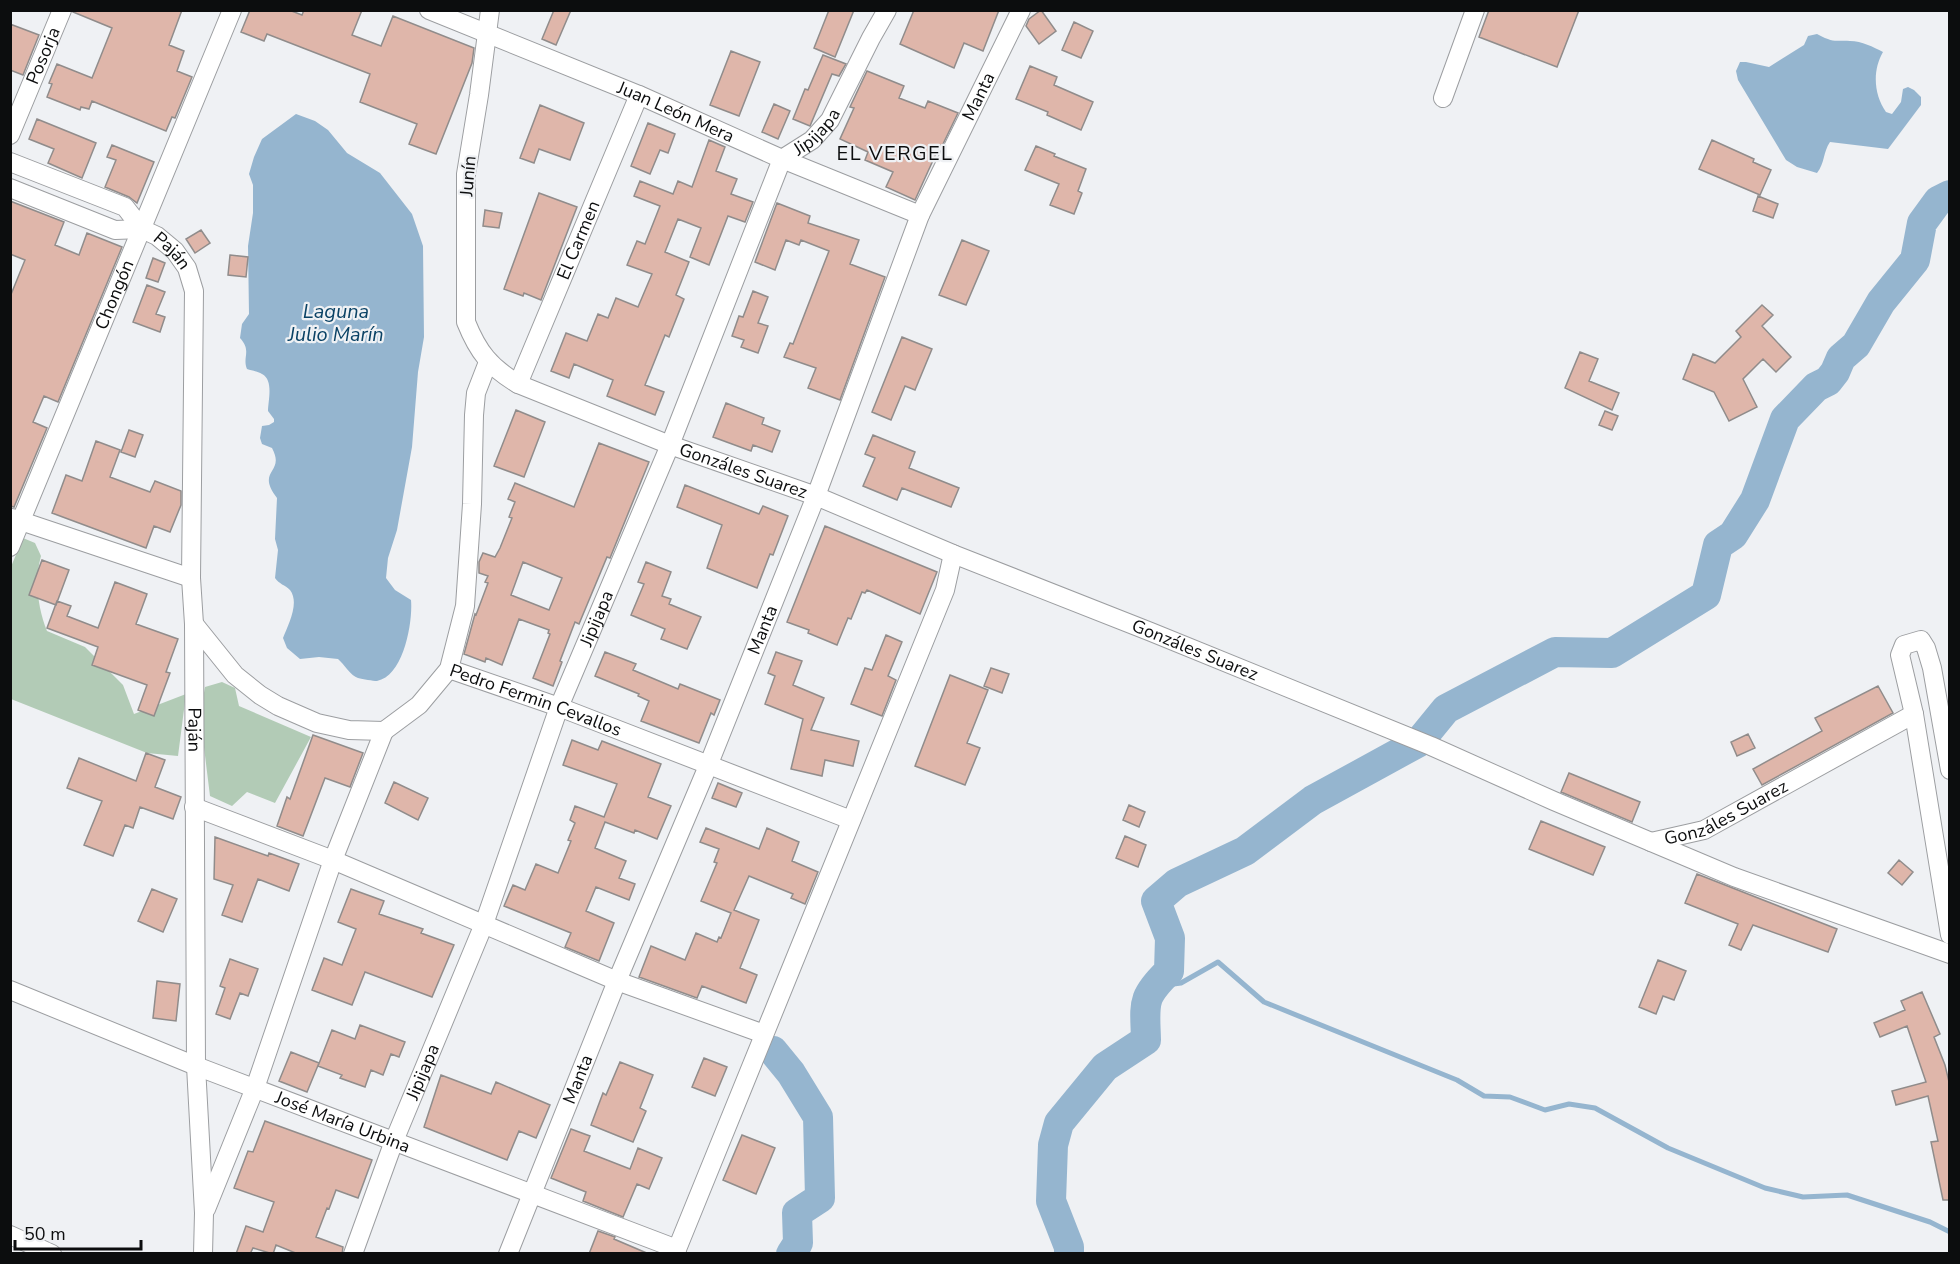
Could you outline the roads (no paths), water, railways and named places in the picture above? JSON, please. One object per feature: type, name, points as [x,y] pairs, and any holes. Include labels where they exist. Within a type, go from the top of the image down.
[{"type":"street","name":"Posorja","points":[[10,135],[62,10]]},
{"type":"street","name":"Chongón","points":[[10,547],[16,519],[142,228],[232,10]]},
{"type":"street","name":"Juan León Mera","points":[[429,10],[639,95],[782,159],[920,215]]},
{"type":"street","name":"Junín","points":[[474,341],[466,322],[466,174],[490,10]]},
{"type":"street","name":"Jipijapa","points":[[353,1254],[394,1141],[484,924],[559,707],[670,445],[782,159],[812,140],[830,120],[887,10]]},
{"type":"street","name":"Manta","points":[[508,1254],[816,496],[920,215],[1021,10]]},
{"type":"street","points":[[1443,98],[1475,10]]},
{"type":"street","name":"El Carmen","points":[[518,384],[639,95]]},
{"type":"street","name":"Paján","points":[[10,162],[125,207],[142,228],[157,236],[175,251],[187,268],[194,291],[191,579],[194,624],[196,1066],[204,1254]]},
{"type":"street","points":[[10,188],[115,230],[142,228]]},
{"type":"street","name":"Gonzáles Suarez","points":[[474,341],[488,362],[518,384],[670,445],[816,496],[953,554],[1390,729],[1651,842],[1704,830],[1914,714]]},
{"type":"street","points":[[449,669],[465,606],[476,393],[488,362]]},
{"type":"street","points":[[16,519],[191,579]]},
{"type":"street","points":[[676,1251],[945,590],[953,554]]},
{"type":"street","points":[[194,624],[235,675],[278,706],[317,723],[349,730],[384,731],[333,860],[255,1088],[204,1213]]},
{"type":"street","points":[[1950,770],[1932,668],[1921,640],[1904,645],[1900,655],[1914,714],[1950,935]]},
{"type":"street","name":"Pedro Fermin Cevallos","points":[[384,731],[419,705],[449,669],[559,707],[851,820]]},
{"type":"street","points":[[194,807],[333,860],[617,981],[764,1034]]},
{"type":"street","points":[[1651,842],[1734,877],[1950,954]]},
{"type":"street","name":"José María Urbina","points":[[10,990],[196,1066],[676,1251]]},
{"type":"street","points":[[10,1235],[52,1254]]},
{"type":"water","points":[[1817,34],[1830,40],[1863,43],[1883,52],[1877,67],[1876,83],[1879,98],[1886,112],[1892,114],[1901,102],[1903,89],[1908,87],[1921,97],[1921,105],[1888,149],[1830,142],[1817,173],[1797,167],[1786,160],[1738,80],[1736,71],[1740,62],[1769,67],[1804,45],[1808,36]]},
{"type":"water","name":"Laguna Julio Marín","points":[[296,114],[315,121],[328,130],[347,153],[380,173],[412,214],[423,246],[424,337],[418,372],[412,447],[397,530],[388,558],[386,578],[395,590],[411,600],[410,621],[400,659],[386,677],[377,681],[355,677],[338,659],[319,657],[300,659],[287,648],[283,638],[294,601],[290,590],[275,578],[278,550],[275,539],[277,498],[271,489],[269,476],[276,463],[272,448],[262,444],[260,438],[262,426],[274,422],[268,411],[270,391],[266,377],[247,369],[246,350],[240,338],[242,324],[249,314],[248,246],[253,213],[253,185],[249,174],[262,139]]},
{"type":"waterway","points":[[1069,1254],[1069,1247],[1051,1201],[1053,1145],[1059,1123],[1105,1067],[1146,1040],[1145,1009],[1149,995],[1169,971],[1170,938],[1156,901],[1177,883],[1245,851],[1313,800],[1419,742],[1446,709],[1555,652],[1612,653],[1706,595],[1718,545],[1733,535],[1755,500],[1785,419],[1816,387],[1828,381],[1841,358],[1856,345],[1881,302],[1915,260],[1922,223],[1938,201],[1950,195]]},
{"type":"waterway","points":[[1152,987],[1181,983],[1218,962],[1264,1002],[1457,1080],[1484,1096],[1510,1097],[1545,1110],[1569,1104],[1595,1108],[1668,1148],[1765,1188],[1803,1197],[1847,1195],[1930,1222],[1950,1232]]},
{"type":"waterway","points":[[773,1051],[791,1073],[818,1117],[820,1198],[797,1213],[798,1243],[791,1254]]},
{"type":"district","name":"EL VERGEL","points":[[895,153]]}]
